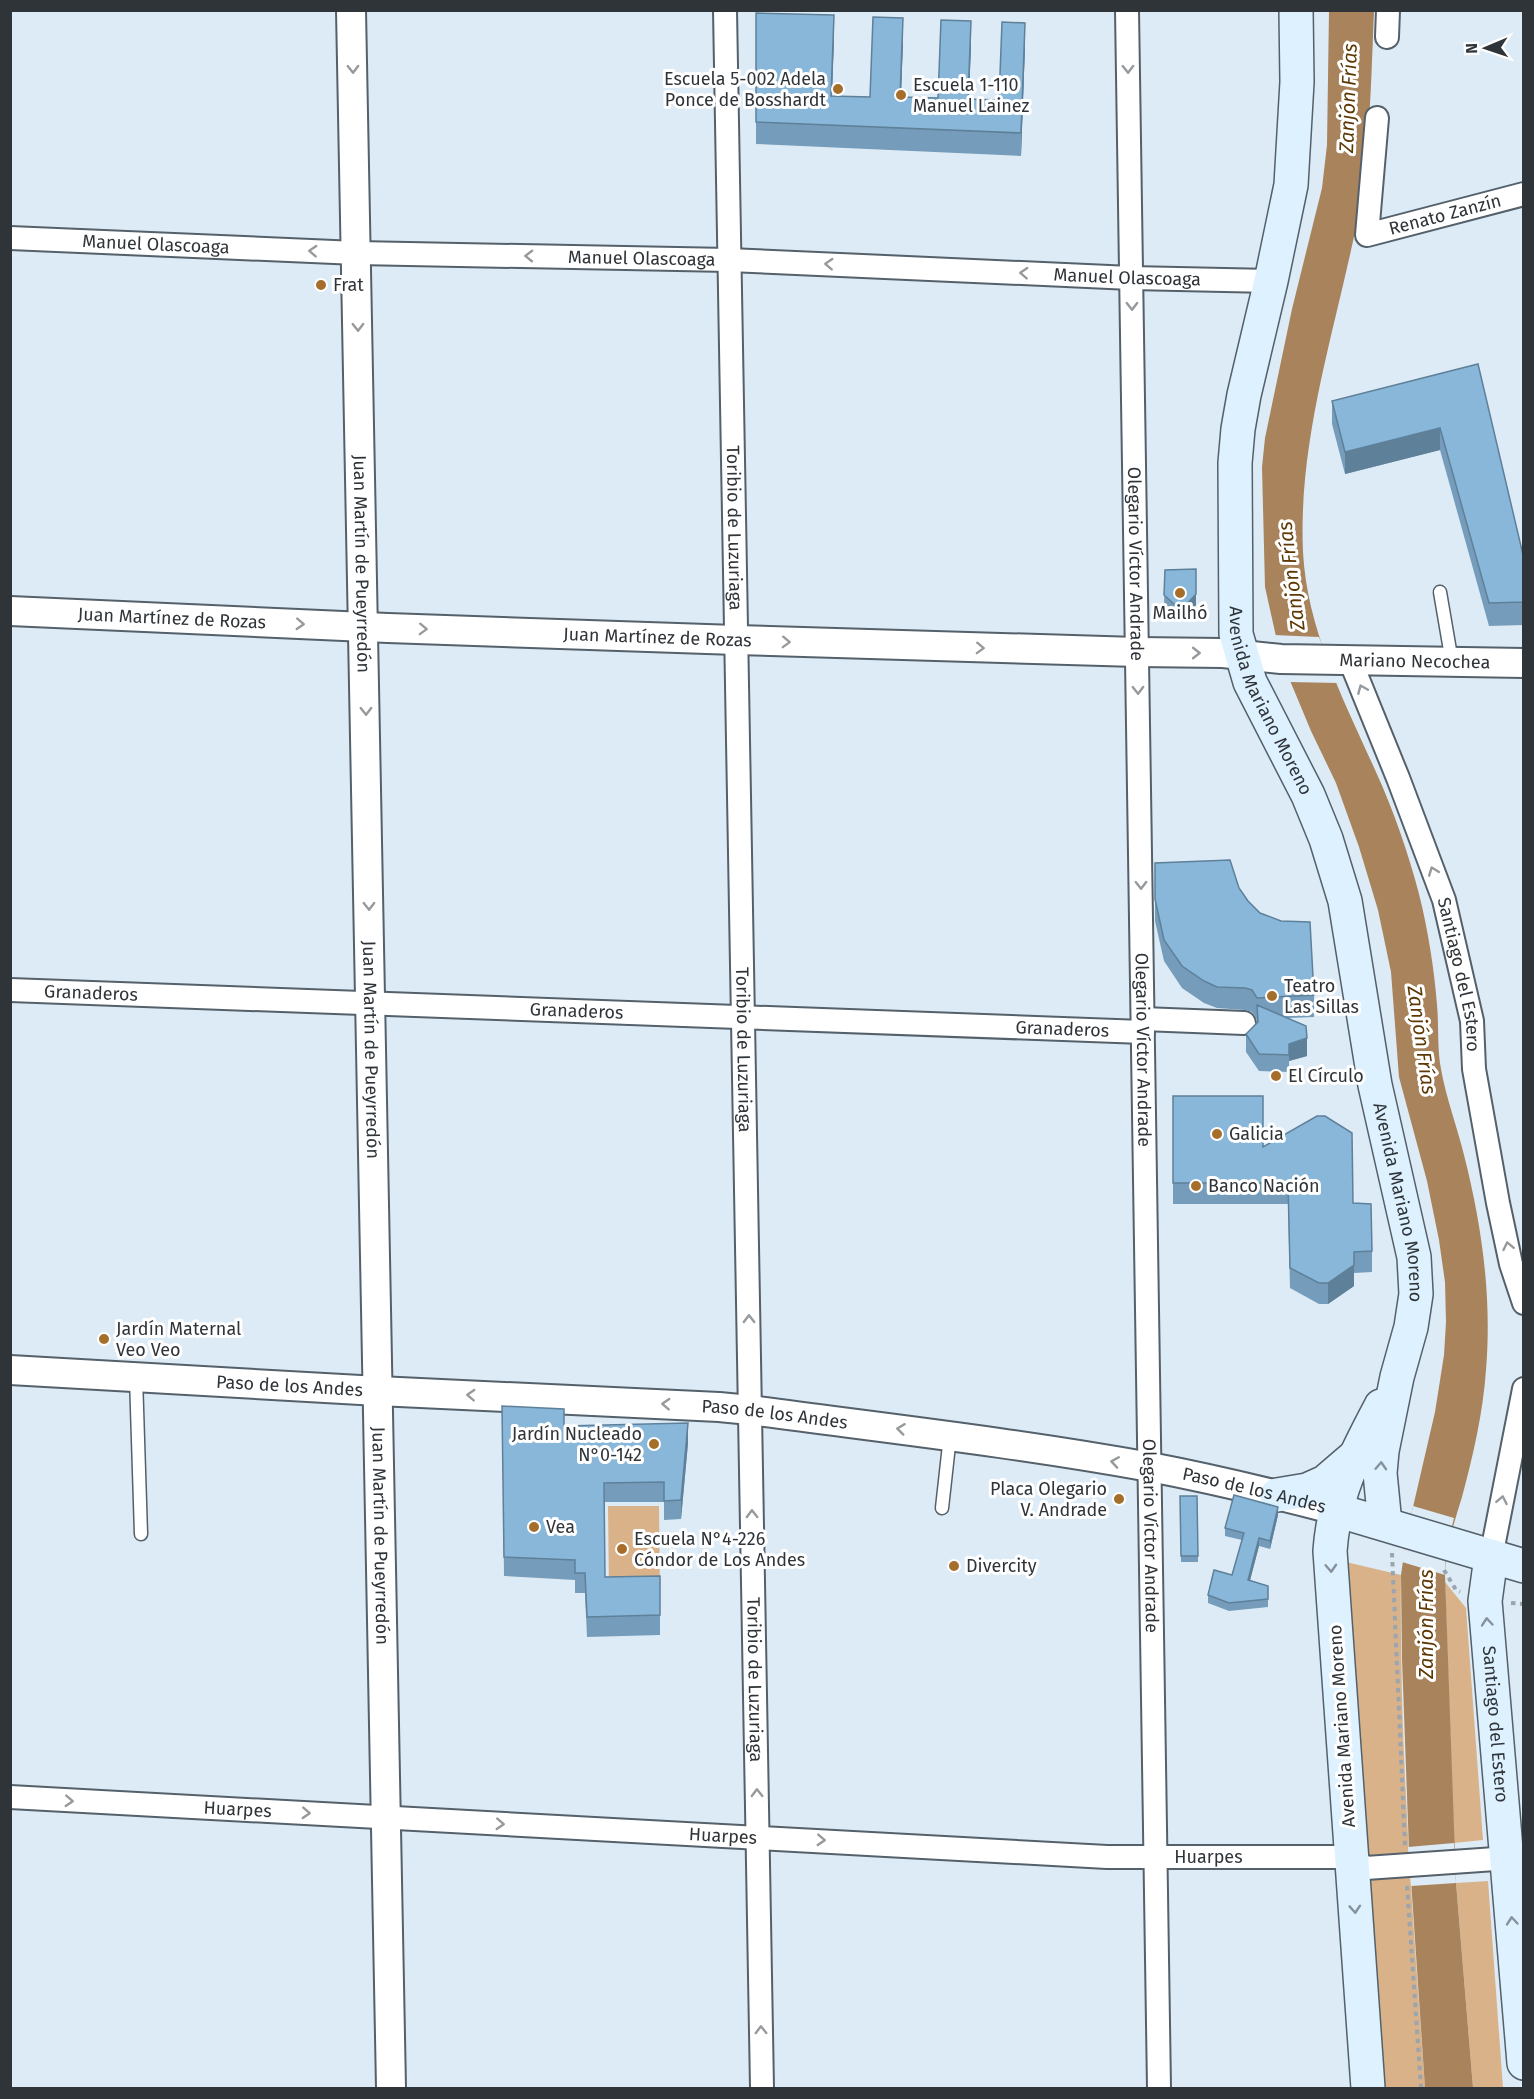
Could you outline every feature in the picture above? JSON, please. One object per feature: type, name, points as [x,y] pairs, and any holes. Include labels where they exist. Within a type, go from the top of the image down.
[{"type":"main road","name":"Avenida Mariano Moreno","points":[[1296,10],[1297,82],[1291,185],[1244,394],[1236,452],[1236,627],[1241,654],[1250,682],[1326,838],[1345,901],[1375,1085],[1414,1257],[1416,1280],[1414,1308],[1407,1344],[1396,1377],[1380,1473],[1395,1536]]},
{"type":"main road","name":"Avenida Mariano Moreno","points":[[1368,2088],[1331,1567],[1331,1535],[1336,1510],[1353,1458],[1396,1377]]},
{"type":"main road","points":[[1277,1495],[1307,1490],[1324,1482],[1353,1458]]},
{"type":"main road","name":"Paso de los Andes","points":[[1336,1510],[1395,1536],[1447,1544],[1524,1566]]},
{"type":"main road","name":"Santiago del Estero","points":[[1491,1557],[1485,1600],[1515,1857],[1524,2062]]},
{"type":"street","name":"Juan Martín de Pueyrredón","points":[[351,10],[391,2088]]},
{"type":"street","name":"Toribio de Luzuriaga","points":[[724,10],[762,2088]]},
{"type":"street","name":"Olegario Víctor Andrade","points":[[1127,10],[1159,2088]]},
{"type":"street","points":[[1387,37],[1388,10]]},
{"type":"street","name":"Renato Zanzín","points":[[1377,118],[1367,234],[1524,194]]},
{"type":"street","name":"Manuel Olascoaga","points":[[10,238],[357,253],[729,260],[1131,278],[1271,281]]},
{"type":"street","name":"Juan Martínez de Rozas","points":[[10,611],[364,627],[736,640],[1241,654],[1316,660]]},
{"type":"street","name":"Mariano Necochea","points":[[1316,660],[1524,663]]},
{"type":"street","name":"Santiago del Estero","points":[[1316,660],[1398,778],[1444,900],[1472,1021],[1474,1069],[1496,1191],[1511,1264],[1524,1303]]},
{"type":"street","name":"Granaderos","points":[[10,990],[744,1017],[1143,1026],[1245,1023]]},
{"type":"street","name":"Paso de los Andes","points":[[10,1370],[750,1410],[950,1436],[1149,1467],[1336,1510]]},
{"type":"street","name":"Santiago del Estero","points":[[1491,1557],[1521,1418],[1524,1389]]},
{"type":"street","name":"Huarpes","points":[[10,1797],[1107,1857],[1351,1857],[1366,1868],[1515,1857]]},
{"type":"lane","points":[[1440,592],[1452,662]]},
{"type":"lane","points":[[136,1377],[141,1534]]},
{"type":"lane","points":[[942,1508],[950,1436]]},
{"type":"path","points":[[1395,1536],[1416,1866],[1421,2088]]},
{"type":"shaded area","points":[[608,1506],[659,1506],[660,1594],[609,1594]]},
{"type":"shaded area","points":[[1346,1562],[1401,1575],[1405,1768],[1425,2088],[1385,2088]]},
{"type":"shaded area","points":[[1445,1582],[1466,1608],[1483,1840],[1454,1843]]},
{"type":"shaded area","points":[[1488,1881],[1503,2088],[1473,2088],[1456,1883]]},
{"type":"water","name":"Zanjón Frías","points":[[1329,11],[1374,11],[1372,65],[1361,201],[1319,388],[1306,469],[1303,552],[1306,581],[1312,610],[1329,665],[1388,801],[1419,894],[1434,977],[1441,1069],[1476,1208],[1484,1262],[1488,1316],[1483,1402],[1470,1466],[1453,1526],[1445,1575],[1456,1883],[1473,2088],[1425,2088],[1409,1850],[1402,1659],[1401,1575],[1407,1533],[1435,1412],[1444,1355],[1445,1282],[1427,1181],[1399,1077],[1391,972],[1378,910],[1336,783],[1281,659],[1265,587],[1262,467],[1265,438],[1292,309],[1322,188],[1327,145]]},
{"type":"pier","points":[[1274,635],[1319,637],[1338,683],[1289,682]]},
{"type":"pier","points":[[1413,1506],[1454,1518],[1446,1550],[1445,1575],[1402,1562]]},
{"type":"pier","points":[[1454,1843],[1456,1883],[1411,1886],[1408,1847]]},
{"type":"building","points":[[756,13],[834,15],[831,96],[870,97],[873,17],[903,18],[900,97],[938,98],[941,20],[971,21],[968,99],[999,100],[1002,22],[1025,23],[1021,133],[756,122]]},
{"type":"building","points":[[1478,364],[1524,559],[1524,602],[1489,603],[1440,428],[1345,452],[1332,401]]},
{"type":"building","name":"Mailhó","points":[[1196,569],[1196,594],[1187,604],[1175,605],[1164,595],[1165,570]]},
{"type":"building","points":[[1230,860],[1239,888],[1260,913],[1281,921],[1310,922],[1314,995],[1257,998],[1252,990],[1245,988],[1217,987],[1182,966],[1164,940],[1155,899],[1155,863]]},
{"type":"building","points":[[1257,1005],[1306,1026],[1307,1038],[1289,1044],[1289,1055],[1259,1054],[1246,1034],[1258,1022]]},
{"type":"building","points":[[1173,1096],[1263,1096],[1263,1147],[1317,1116],[1325,1116],[1352,1133],[1353,1203],[1371,1204],[1372,1251],[1354,1252],[1354,1265],[1328,1283],[1319,1283],[1290,1268],[1288,1183],[1173,1183]]},
{"type":"building","points":[[502,1406],[564,1409],[564,1426],[688,1423],[681,1500],[664,1501],[664,1482],[604,1483],[605,1577],[660,1576],[660,1615],[587,1617],[585,1573],[575,1573],[575,1560],[504,1557]]},
{"type":"building","points":[[1234,1495],[1278,1507],[1270,1541],[1259,1538],[1248,1580],[1268,1586],[1268,1599],[1229,1603],[1208,1595],[1214,1570],[1232,1575],[1244,1533],[1225,1528]]},
{"type":"building","points":[[1180,1496],[1197,1496],[1198,1556],[1181,1556]]},
{"type":"place","name":"Escuela 5-002 Adela Ponce de Bosshardt","points":[[838,89]]},
{"type":"place","name":"Escuela 1-110 Manuel Lainez","points":[[901,95]]},
{"type":"place","name":"Frat","points":[[321,285]]},
{"type":"place","name":"Mailhó","points":[[1180,593]]},
{"type":"place","name":"Teatro Las Sillas","points":[[1272,996]]},
{"type":"place","name":"El Círculo","points":[[1276,1076]]},
{"type":"place","name":"Galicia","points":[[1217,1134]]},
{"type":"place","name":"Banco Nación","points":[[1196,1186]]},
{"type":"place","name":"Jardín Maternal Veo Veo","points":[[104,1339]]},
{"type":"place","name":"Jardín Nucleado N°0-142","points":[[654,1444]]},
{"type":"place","name":"Placa Olegario V. Andrade","points":[[1119,1499]]},
{"type":"place","name":"Vea","points":[[534,1527]]},
{"type":"place","name":"Escuela N°4-226 Cóndor de Los Andes","points":[[622,1549]]},
{"type":"place","name":"Divercity","points":[[954,1566]]}]
